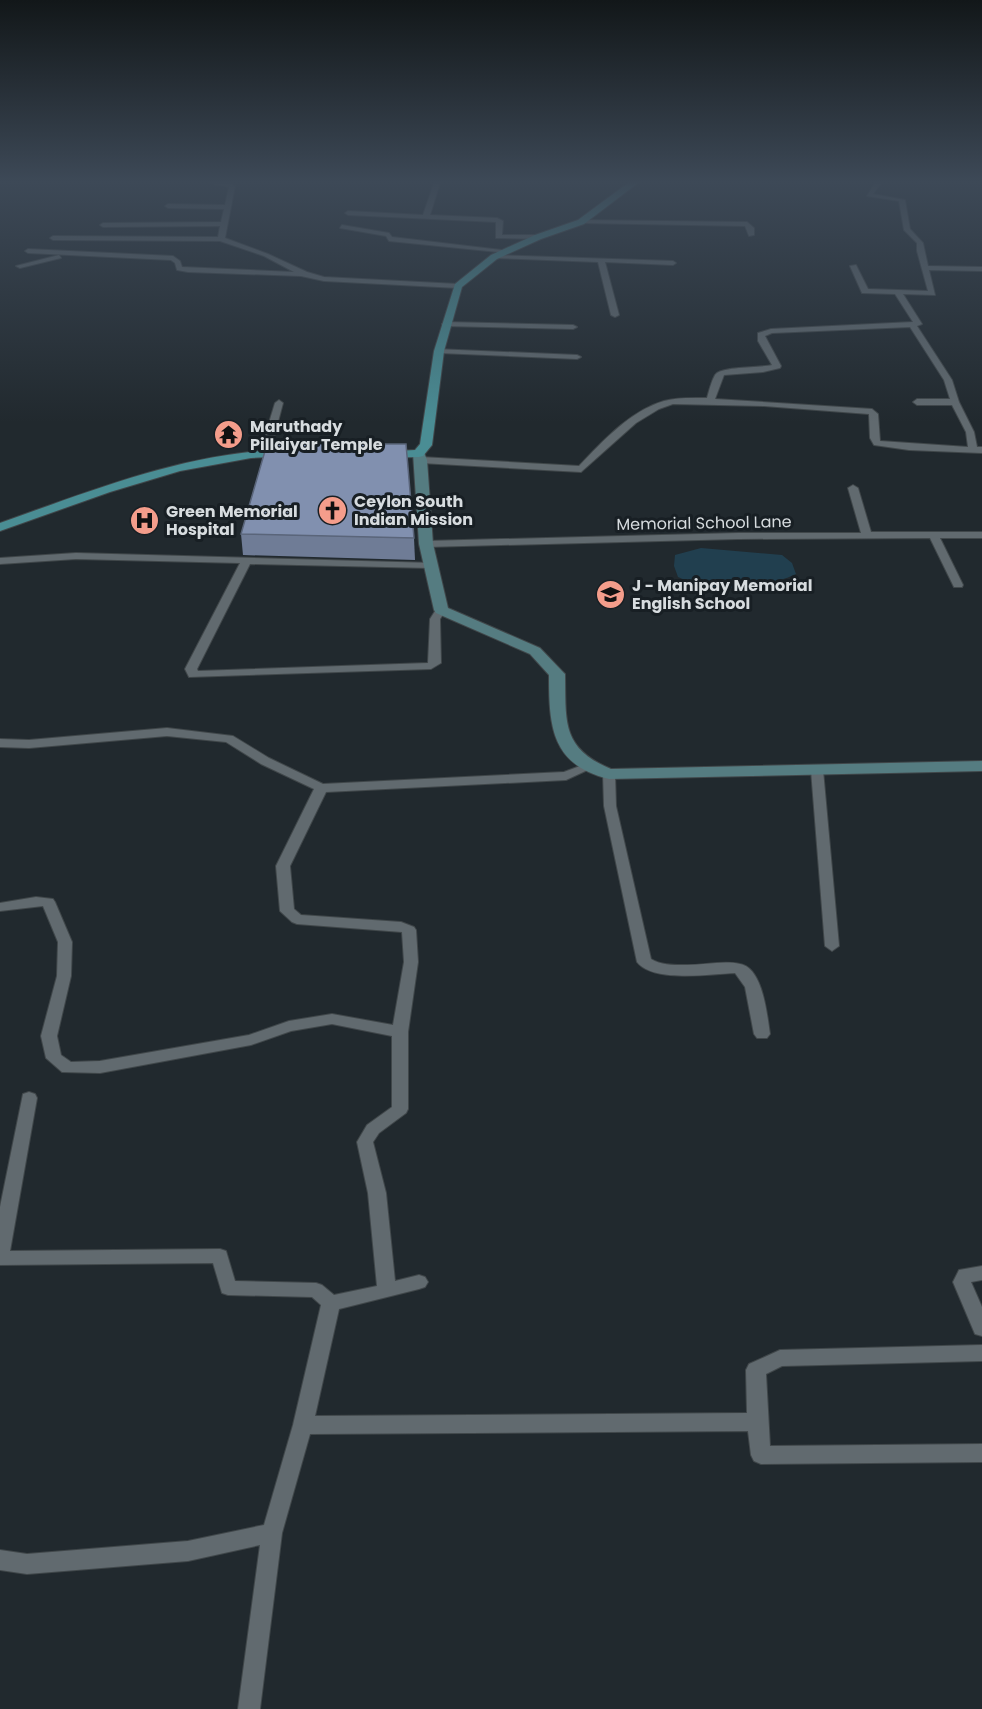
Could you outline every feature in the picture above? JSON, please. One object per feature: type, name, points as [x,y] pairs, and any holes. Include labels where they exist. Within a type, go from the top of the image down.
[{"type":"main road","points":[[368,455],[420,456],[426,445],[431,421],[439,351],[458,286],[487,263]]},
{"type":"main road","points":[[0,528],[206,459],[265,452],[300,453]]},
{"type":"street","points":[[20,267],[37,263]]},
{"type":"street","points":[[177,263],[179,268],[188,270],[304,274],[324,279],[458,286]]},
{"type":"street","points":[[282,263],[304,274]]},
{"type":"street","points":[[602,263],[615,315]]},
{"type":"street","points":[[854,266],[865,291],[932,293],[924,263]]},
{"type":"street","points":[[926,267],[982,269]]},
{"type":"street","points":[[710,401],[720,374],[741,370],[763,370],[777,366],[762,341],[761,335],[771,331],[918,324],[898,293]]},
{"type":"street","points":[[446,324],[573,327]]},
{"type":"street","points":[[246,562],[191,669],[193,675],[431,666],[435,663],[435,619],[441,610],[426,544],[420,456],[581,469],[636,418],[677,402],[710,401],[872,412],[874,438],[877,443],[909,447],[978,449],[955,402],[948,381],[912,324]]},
{"type":"street","points":[[439,351],[577,357]]},
{"type":"street","points":[[917,402],[955,402]]},
{"type":"street","points":[[265,452],[279,403]]},
{"type":"street","points":[[853,488],[867,537]]},
{"type":"street","name":"Memorial School Lane","points":[[426,544],[738,536],[934,537],[982,535]]},
{"type":"street","points":[[934,537],[958,585]]},
{"type":"street","points":[[0,561],[76,556],[430,565]]},
{"type":"street","points":[[441,610],[535,651],[557,674],[558,724],[569,753],[588,767],[609,774],[982,766]]},
{"type":"street","points":[[0,743],[29,744],[167,732],[229,740],[265,761],[321,788],[566,776],[588,767]]},
{"type":"street","points":[[817,770],[832,946]]},
{"type":"street","points":[[609,774],[610,806],[644,962],[651,968],[664,970],[738,968],[745,970],[751,979],[762,1034]]},
{"type":"street","points":[[321,788],[283,866],[287,911],[297,919],[401,927],[409,930],[411,962],[400,1032],[400,1109],[373,1128],[365,1142],[377,1193],[387,1291]]},
{"type":"street","points":[[0,907],[36,901],[48,902],[65,942],[64,976],[49,1036],[54,1058],[68,1068],[100,1067],[240,1042],[289,1026],[332,1019],[400,1032]]},
{"type":"street","points":[[29,1098],[0,1256],[220,1256],[228,1288],[316,1290],[331,1303]]},
{"type":"street","points":[[982,1273],[965,1275],[962,1282],[982,1328]]},
{"type":"street","points":[[331,1303],[419,1282]]},
{"type":"street","points":[[249,1709],[272,1533],[303,1425],[331,1303]]},
{"type":"street","points":[[982,1353],[780,1358],[756,1370],[757,1422],[761,1455],[982,1453]]},
{"type":"street","points":[[303,1425],[757,1422]]},
{"type":"street","points":[[0,1560],[27,1564],[188,1551],[272,1533]]},
{"type":"shaded area","points":[[701,548],[782,555],[792,563],[796,574],[768,584],[737,588],[707,586],[678,577],[674,566],[675,555]]},
{"type":"building","name":"Ceylon South Indian Mission","points":[[267,444],[406,444],[414,538],[241,534]]},
{"type":"place","name":"Maruthady Pillaiyar Temple","points":[[229,435]]},
{"type":"place","name":"Ceylon South Indian Mission","points":[[333,510]]},
{"type":"place","name":"Green Memorial Hospital","points":[[145,520]]},
{"type":"place","name":"J - Manipay Memorial English School","points":[[611,594]]}]
